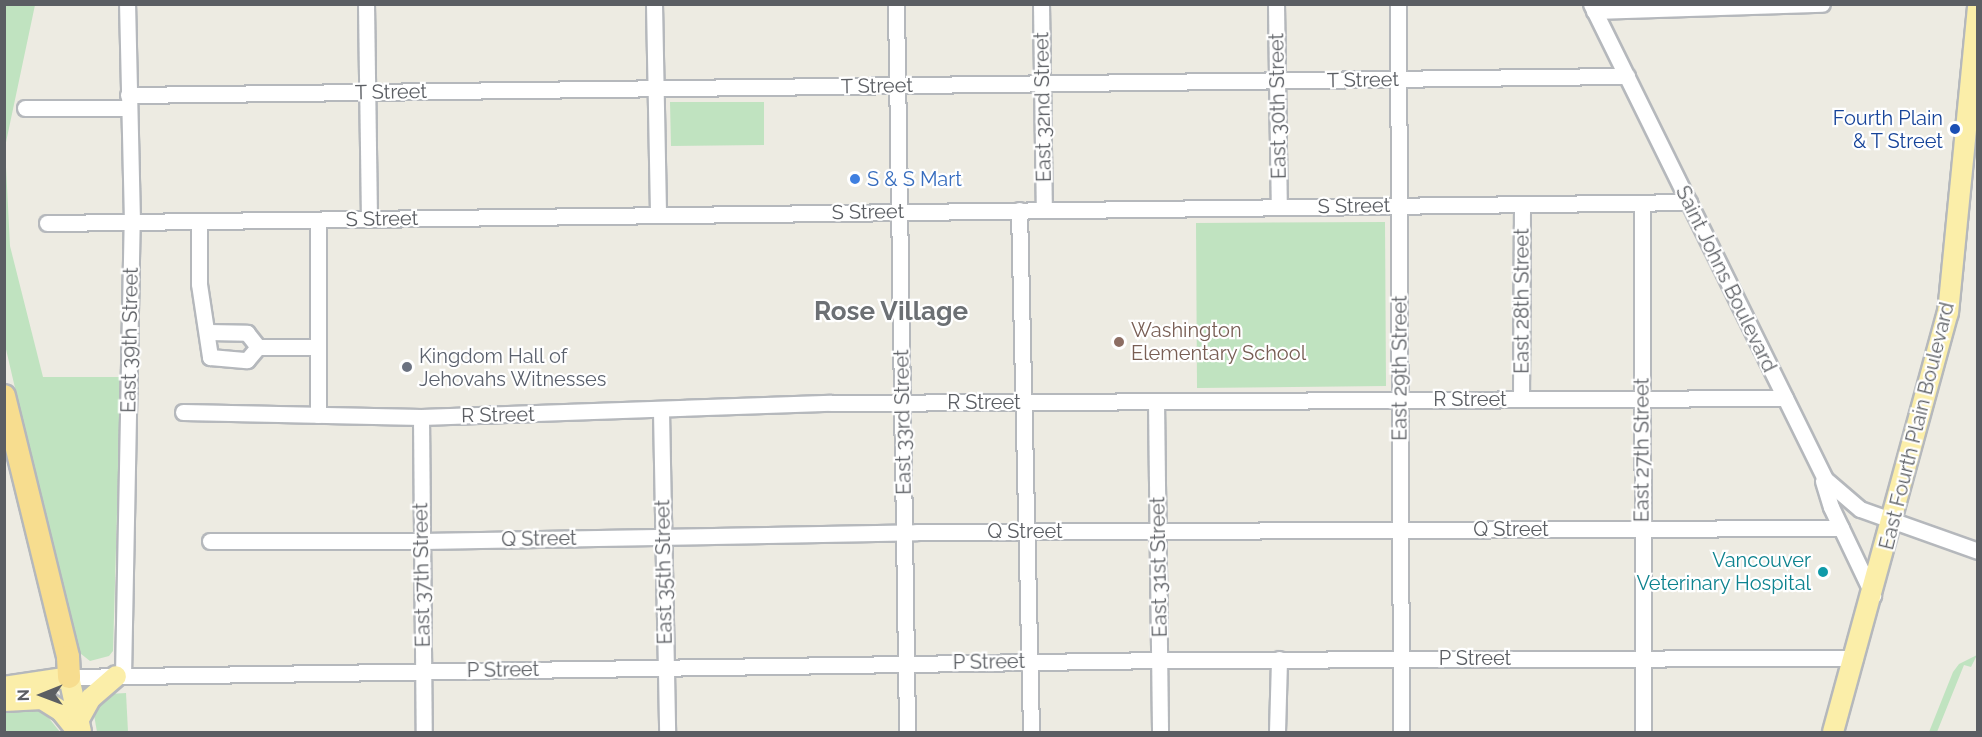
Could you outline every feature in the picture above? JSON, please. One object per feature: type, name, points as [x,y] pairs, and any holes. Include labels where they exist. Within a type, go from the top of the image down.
[{"type":"highway","points":[[4,396],[68,657],[69,677]]},
{"type":"main road","name":"East Fourth Plain Boulevard","points":[[1833,732],[1893,522],[1950,302],[1977,6]]},
{"type":"main road","points":[[79,728],[91,698],[120,676]]},
{"type":"main road","points":[[4,687],[69,677],[79,728]]},
{"type":"main road","points":[[4,701],[42,699],[62,711],[79,728]]},
{"type":"street","name":"East 39th Street","points":[[120,676],[132,222],[127,4]]},
{"type":"street","points":[[366,4],[369,219]]},
{"type":"street","points":[[654,4],[658,215]]},
{"type":"street","name":"East 33rd Street","points":[[896,4],[907,732]]},
{"type":"street","name":"East 32nd Street","points":[[1041,4],[1044,210]]},
{"type":"street","name":"East 30th Street","points":[[1276,4],[1279,207]]},
{"type":"street","name":"East 29th Street","points":[[1398,4],[1401,732]]},
{"type":"street","points":[[1592,8],[1822,4]]},
{"type":"street","name":"Saint Johns Boulevard","points":[[1592,8],[1819,469],[1847,501],[1893,522],[1977,551]]},
{"type":"street","name":"T Street","points":[[25,108],[367,92],[1627,76]]},
{"type":"street","name":"S Street","points":[[48,223],[1689,202]]},
{"type":"street","name":"East 27th Street","points":[[1642,203],[1643,732]]},
{"type":"street","name":"East 28th Street","points":[[1521,399],[1522,204]]},
{"type":"street","points":[[1019,210],[1031,732]]},
{"type":"street","points":[[318,220],[318,415]]},
{"type":"street","points":[[199,221],[200,284],[210,357],[215,360],[247,360],[258,346]]},
{"type":"street","points":[[208,332],[247,333],[258,346],[318,346]]},
{"type":"street","name":"R Street","points":[[183,412],[420,417],[661,411],[740,405],[902,402],[1785,398]]},
{"type":"street","name":"East 31st Street","points":[[1156,401],[1161,660],[1160,732]]},
{"type":"street","name":"East 35th Street","points":[[661,411],[667,732]]},
{"type":"street","name":"East 37th Street","points":[[420,417],[424,732]]},
{"type":"street","points":[[1819,469],[1841,528],[1873,595]]},
{"type":"street","name":"Q Street","points":[[210,540],[422,541],[1026,531],[1841,528]]},
{"type":"street","name":"P Street","points":[[69,677],[1161,660],[1643,656],[1855,658]]},
{"type":"street","points":[[1277,732],[1279,659]]},
{"type":"green space","points":[[4,5],[35,5],[5,147],[10,246],[43,377],[121,377],[113,651],[109,656],[90,661],[76,650],[5,345]]},
{"type":"green space","points":[[670,102],[764,102],[764,145],[671,146]]},
{"type":"green space","points":[[1385,222],[1386,386],[1197,388],[1196,223]]},
{"type":"green space","points":[[1977,655],[1971,667],[1964,665],[1937,732],[1929,732],[1953,672],[1959,664]]},
{"type":"green space","points":[[126,693],[128,732],[97,732],[94,715],[99,703],[109,694]]},
{"type":"green space","points":[[40,707],[60,732],[5,732],[4,709]]},
{"type":"place","name":"Fourth Plain & T Street","points":[[1955,129]]},
{"type":"place","name":"S & S Mart","points":[[855,179]]},
{"type":"place","name":"Washington Elementary School","points":[[1119,342]]},
{"type":"place","name":"Kingdom Hall of Jehovahs Witnesses","points":[[407,367]]},
{"type":"place","name":"Vancouver Veterinary Hospital","points":[[1823,572]]},
{"type":"district","name":"Rose Village","points":[[891,312]]}]
